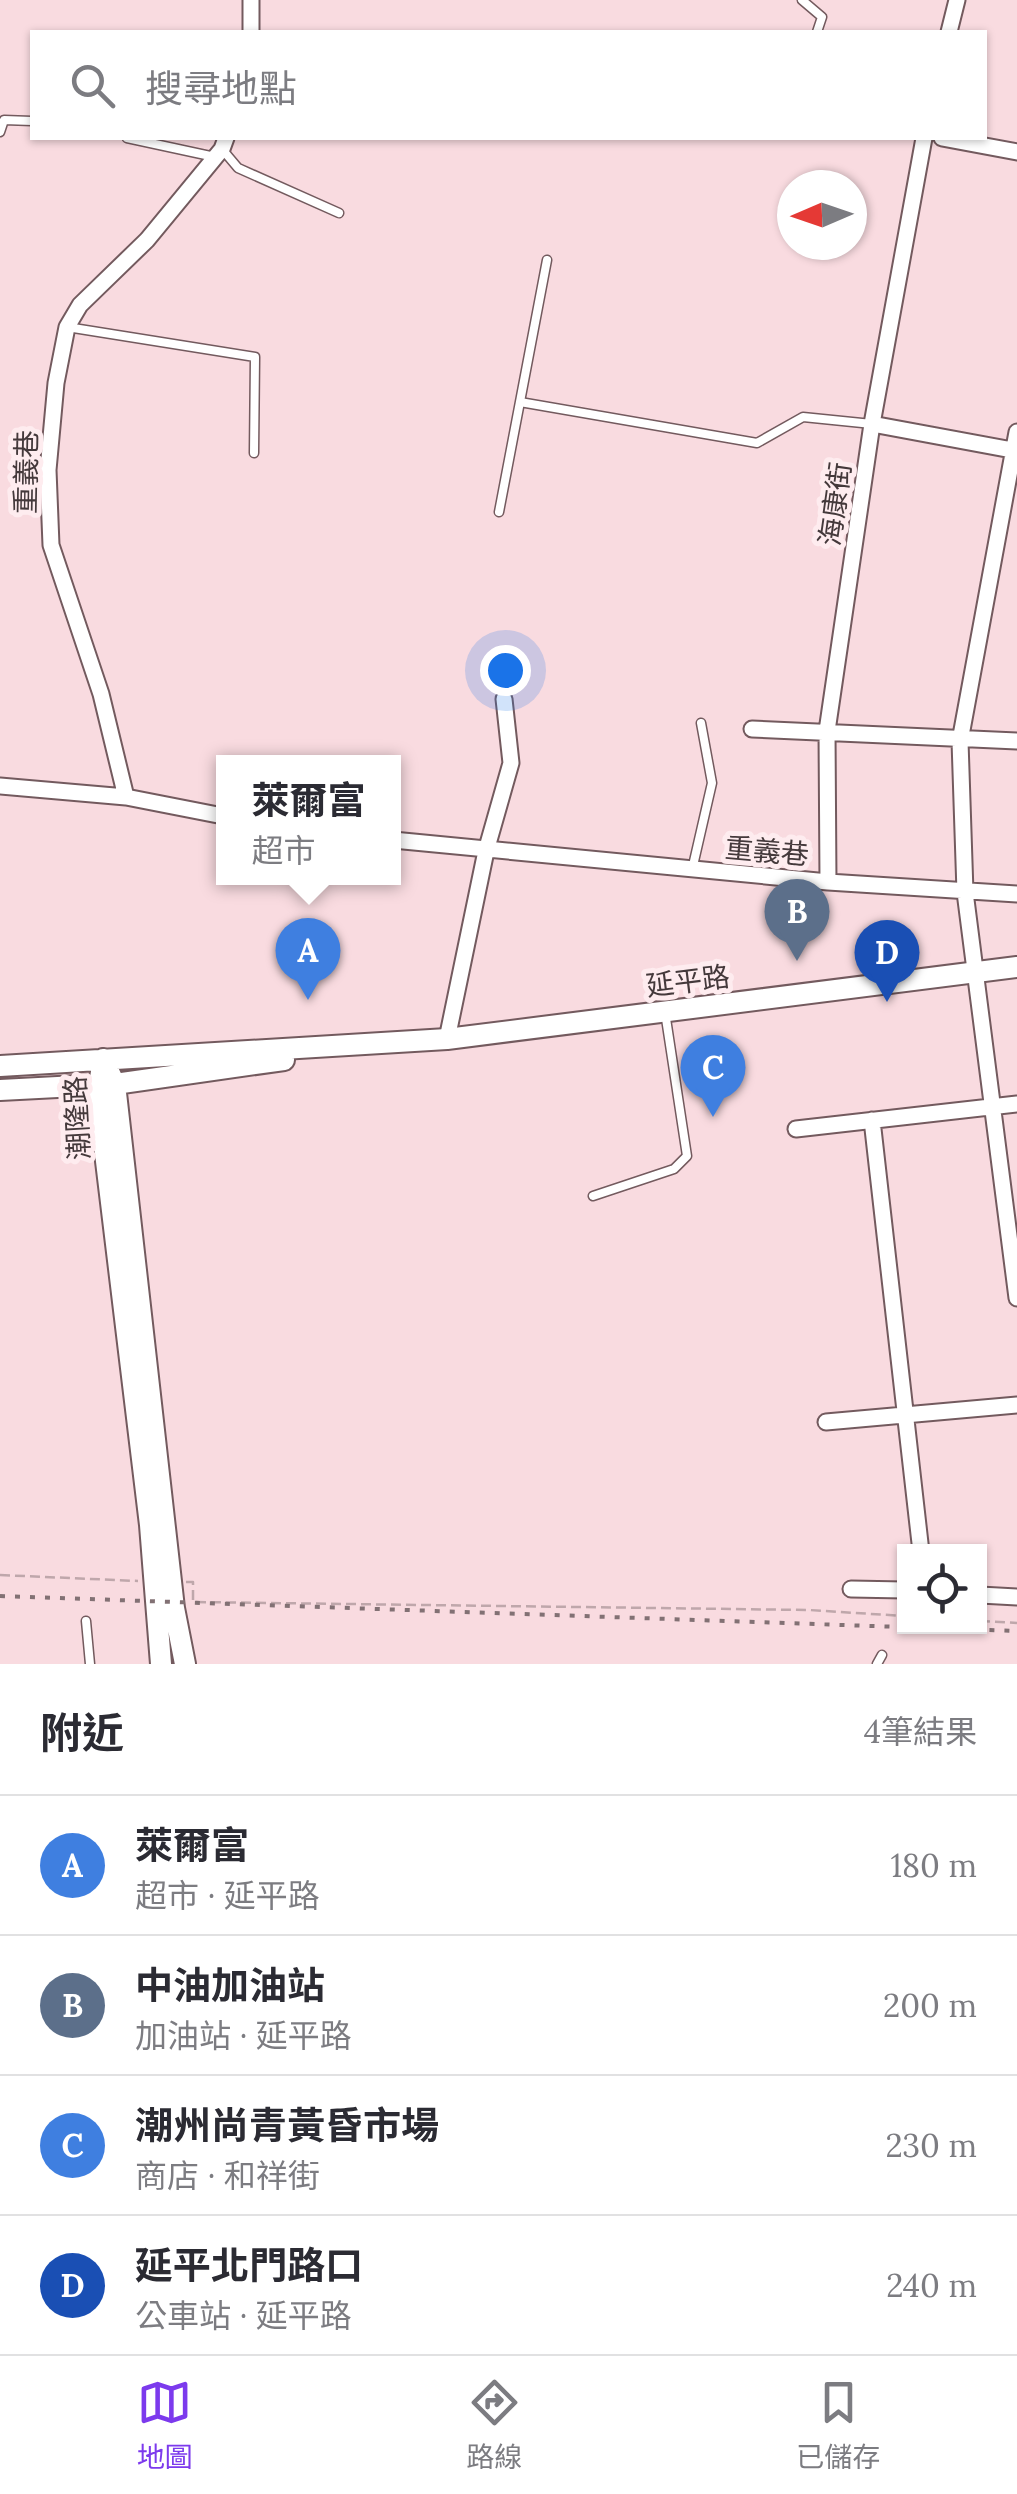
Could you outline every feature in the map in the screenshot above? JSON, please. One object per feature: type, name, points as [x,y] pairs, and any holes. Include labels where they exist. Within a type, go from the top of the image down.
[{"type":"street","points":[[250,30],[251,0]]},
{"type":"street","points":[[950,30],[957,0]]},
{"type":"street","name":"海康街","points":[[828,882],[826,731],[872,424],[924,140]]},
{"type":"street","points":[[953,140],[1017,152]]},
{"type":"street","name":"重義巷","points":[[126,797],[101,694],[51,546],[48,470],[56,382],[68,326],[80,305],[146,240],[221,148]]},
{"type":"street","points":[[872,424],[1015,451]]},
{"type":"street","points":[[1017,432],[960,741],[965,892],[994,1106],[1010,1184],[1017,1298]]},
{"type":"street","points":[[447,1039],[486,851],[511,764],[504,699]]},
{"type":"street","points":[[752,729],[1017,741]]},
{"type":"street","points":[[0,786],[126,797],[216,815]]},
{"type":"street","name":"重義巷","points":[[401,841],[828,882],[1017,894]]},
{"type":"street","name":"延平路","points":[[0,1066],[447,1039],[1017,968]]},
{"type":"street","name":"延平路","points":[[0,1090],[100,1085],[425,1040]]},
{"type":"street","name":"潮隆路","points":[[103,1059],[100,1085],[164,1581],[185,1664]]},
{"type":"street","points":[[796,1129],[1017,1104]]},
{"type":"street","points":[[872,1120],[920,1544]]},
{"type":"street","points":[[826,1422],[1017,1405]]},
{"type":"street","name":"潮隆路","points":[[161,1664],[164,1581]]},
{"type":"street","points":[[851,1589],[897,1590]]},
{"type":"street","points":[[987,1595],[1017,1597]]},
{"type":"lane","points":[[802,0],[822,18],[818,30]]},
{"type":"lane","points":[[0,132],[4,120],[30,120]]},
{"type":"lane","points":[[146,140],[221,148],[238,168],[339,213]]},
{"type":"lane","points":[[499,512],[547,260]]},
{"type":"lane","points":[[68,326],[255,356],[254,453]]},
{"type":"lane","points":[[520,402],[757,444],[803,418],[872,424]]},
{"type":"lane","points":[[692,870],[712,783],[701,723]]},
{"type":"lane","points":[[594,1196],[674,1169],[687,1156],[665,1012]]},
{"type":"lane","points":[[86,1620],[90,1664]]},
{"type":"path","points":[[0,1575],[193,1582],[193,1602],[809,1610],[897,1616]]},
{"type":"path","points":[[987,1621],[1017,1623]]},
{"type":"railway","points":[[0,1596],[1017,1631]]},
{"type":"place","name":"中油加油站","points":[[797,961]]},
{"type":"place","name":"萊爾富","points":[[308,1000]]},
{"type":"place","name":"延平北門路口","points":[[887,1002]]},
{"type":"place","name":"潮州尚青黃昏市場","points":[[713,1117]]}]
